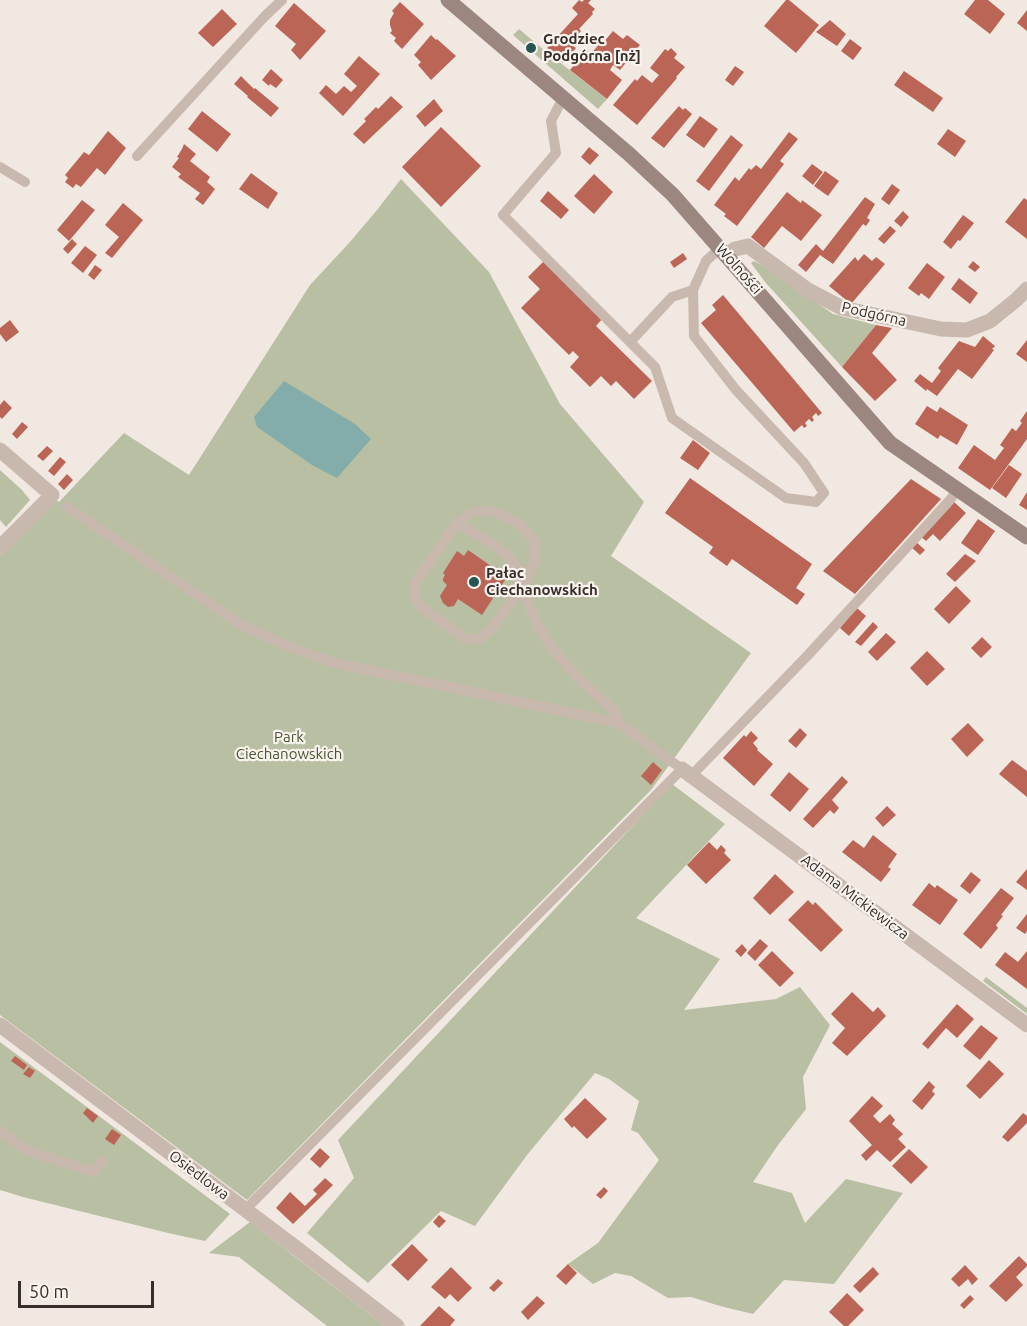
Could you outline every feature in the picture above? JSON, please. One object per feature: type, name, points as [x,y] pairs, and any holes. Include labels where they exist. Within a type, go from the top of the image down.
[{"type":"street","name":"Wolności","points":[[448,0],[658,180],[890,443],[1027,537]]},
{"type":"street","name":"Podgórna","points":[[723,251],[748,246],[808,290],[842,309],[941,328],[967,330],[990,321],[1027,289]]},
{"type":"street","points":[[0,450],[52,495],[0,546]]},
{"type":"street","name":"Adama Mickiewicza","points":[[687,772],[1027,1025]]},
{"type":"street","name":"Osiedlowa","points":[[0,1026],[397,1326]]},
{"type":"lane","points":[[137,156],[282,0]]},
{"type":"lane","points":[[564,98],[551,121],[556,153],[503,215],[655,368],[672,418],[786,498],[816,502],[824,492],[804,463],[736,390],[694,336],[693,290],[706,261],[723,251]]},
{"type":"lane","points":[[0,167],[25,182]]},
{"type":"lane","points":[[630,342],[672,297],[693,290]]},
{"type":"lane","points":[[245,1210],[809,654],[957,490]]},
{"type":"lane","points":[[67,507],[242,625],[290,647],[335,663],[619,723],[687,772]]},
{"type":"lane","points":[[493,511],[520,524],[534,540],[535,560],[521,588],[493,627],[480,639],[466,639],[421,608],[414,596],[415,583],[457,524],[472,512],[493,511]]},
{"type":"lane","points":[[457,524],[505,554],[519,570],[521,588],[540,629],[552,648],[575,675],[615,712],[619,723]]},
{"type":"lane","points":[[0,1131],[28,1151],[94,1172],[102,1161]]},
{"type":"green space","points":[[519,29],[607,99],[598,109],[513,35]]},
{"type":"green space","name":"Park Ciechanowskich","points":[[401,179],[489,272],[560,404],[644,502],[611,556],[751,653],[651,790],[247,1200],[0,1015],[0,555],[55,499],[59,502],[124,433],[189,475],[310,285],[349,243]]},
{"type":"green space","points":[[754,261],[833,314],[876,325],[842,367],[765,282],[751,263]]},
{"type":"green space","points":[[0,470],[30,500],[6,527],[0,520]]},
{"type":"green space","points":[[672,784],[725,824],[636,918],[720,959],[684,1010],[776,999],[800,987],[830,1025],[803,1077],[806,1109],[753,1182],[792,1193],[805,1223],[846,1179],[903,1193],[834,1284],[784,1280],[753,1314],[691,1297],[668,1298],[631,1276],[615,1273],[593,1284],[568,1264],[598,1243],[659,1160],[638,1133],[631,1130],[639,1101],[609,1079],[595,1073],[527,1155],[475,1226],[441,1211],[368,1283],[307,1233],[354,1178],[338,1140]]},
{"type":"green space","points":[[986,977],[1027,1008],[1027,1014],[983,981]]},
{"type":"green space","points":[[0,1042],[230,1214],[205,1241],[0,1190]]},
{"type":"green space","points":[[250,1222],[385,1326],[327,1326],[239,1257],[209,1253]]},
{"type":"water","points":[[284,381],[355,424],[371,439],[337,478],[312,465],[257,427],[254,417]]},
{"type":"building","points":[[579,0],[582,2],[591,0],[588,3],[595,9],[570,43],[576,48],[563,63],[547,48],[578,14],[572,8]]},
{"type":"building","points":[[786,0],[789,0],[819,25],[796,53],[764,26]]},
{"type":"building","points":[[975,0],[988,0],[1005,14],[990,34],[964,14]]},
{"type":"building","points":[[400,2],[424,24],[402,49],[390,33],[392,31],[390,20],[394,13],[392,11]]},
{"type":"building","points":[[294,3],[326,31],[300,60],[291,50],[296,44],[275,26]]},
{"type":"building","points":[[222,9],[237,24],[213,47],[198,33]]},
{"type":"building","points":[[1027,10],[1027,31],[1017,23]]},
{"type":"building","points":[[830,20],[846,34],[837,46],[816,32]]},
{"type":"building","points":[[613,31],[623,39],[627,35],[640,45],[620,70],[613,65],[610,70],[622,80],[607,99],[570,70],[587,50],[591,54]]},
{"type":"building","points":[[431,35],[456,56],[431,80],[418,65],[421,62],[414,55]]},
{"type":"building","points":[[850,39],[862,48],[853,60],[841,51]]},
{"type":"building","points":[[671,48],[677,54],[674,58],[685,67],[637,125],[613,105],[635,79],[637,81],[642,75],[652,83],[659,75],[650,68],[665,49],[668,51]]},
{"type":"building","points":[[359,56],[380,74],[343,116],[319,93],[326,85],[336,94],[344,86],[351,92],[357,86],[344,74]]},
{"type":"building","points":[[735,66],[744,72],[733,86],[725,80]]},
{"type":"building","points":[[271,69],[283,80],[276,88],[262,80]]},
{"type":"building","points":[[904,71],[943,98],[933,112],[894,85]]},
{"type":"building","points":[[241,76],[279,108],[271,117],[234,84]]},
{"type":"building","points":[[391,96],[403,107],[364,144],[353,134],[376,107],[378,109]]},
{"type":"building","points":[[434,99],[443,111],[425,127],[416,116]]},
{"type":"building","points":[[679,106],[692,114],[664,148],[651,138]]},
{"type":"building","points":[[202,111],[231,134],[217,152],[188,129]]},
{"type":"building","points":[[700,116],[718,129],[704,148],[686,135]]},
{"type":"building","points":[[441,127],[481,166],[441,207],[402,167]]},
{"type":"building","points":[[948,129],[966,141],[955,157],[937,144]]},
{"type":"building","points":[[108,131],[126,148],[105,175],[97,168],[81,187],[76,184],[73,188],[65,182],[68,178],[65,175],[84,152],[89,155]]},
{"type":"building","points":[[789,132],[798,139],[780,161],[784,164],[737,226],[714,205],[735,177],[739,181],[749,168],[751,170],[756,165],[761,169]]},
{"type":"building","points":[[731,135],[743,145],[709,191],[696,181]]},
{"type":"building","points":[[184,144],[196,154],[190,161],[210,177],[207,182],[215,189],[203,205],[195,199],[200,193],[178,177],[181,174],[172,167],[179,158],[177,157]]},
{"type":"building","points":[[589,147],[599,155],[590,165],[581,157]]},
{"type":"building","points":[[812,164],[823,172],[813,185],[802,176]]},
{"type":"building","points":[[825,171],[839,181],[828,196],[814,186]]},
{"type":"building","points":[[251,173],[278,193],[268,209],[239,189]]},
{"type":"building","points":[[594,174],[613,192],[594,214],[574,196]]},
{"type":"building","points":[[892,184],[900,190],[889,205],[881,199]]},
{"type":"building","points":[[548,191],[569,210],[561,219],[540,201]]},
{"type":"building","points":[[787,192],[822,215],[801,241],[782,226],[764,248],[751,237]]},
{"type":"building","points":[[865,197],[875,204],[867,218],[870,220],[866,226],[863,224],[833,264],[820,255],[806,272],[798,265],[816,244],[823,251]]},
{"type":"building","points":[[1024,198],[1027,200],[1027,239],[1005,222]]},
{"type":"building","points":[[82,200],[95,210],[69,241],[57,230]]},
{"type":"building","points":[[123,203],[143,220],[112,258],[105,253],[119,237],[105,225]]},
{"type":"building","points":[[903,211],[909,217],[901,227],[894,221]]},
{"type":"building","points":[[963,215],[974,223],[951,249],[943,242]]},
{"type":"building","points":[[890,226],[896,231],[884,244],[878,239]]},
{"type":"building","points":[[72,239],[77,244],[68,254],[63,249]]},
{"type":"building","points":[[85,246],[97,255],[83,273],[71,263]]},
{"type":"building","points":[[683,253],[687,259],[674,268],[670,262]]},
{"type":"building","points":[[864,254],[872,261],[876,257],[885,264],[851,304],[829,286],[855,257],[858,261]]},
{"type":"building","points":[[544,261],[603,318],[596,326],[652,381],[634,399],[616,381],[611,386],[601,376],[590,387],[570,367],[579,357],[573,351],[569,355],[521,308],[540,289],[528,277]]},
{"type":"building","points":[[973,261],[980,267],[975,272],[968,267]]},
{"type":"building","points":[[927,263],[945,277],[929,299],[921,293],[919,296],[908,288]]},
{"type":"building","points":[[95,265],[102,270],[94,280],[88,275]]},
{"type":"building","points":[[959,278],[978,293],[970,304],[951,289]]},
{"type":"building","points":[[723,295],[822,413],[818,416],[816,413],[812,417],[814,420],[812,422],[809,419],[804,428],[802,425],[794,432],[701,323],[716,310],[712,305]]},
{"type":"building","points":[[10,320],[19,332],[6,342],[0,334],[0,328]]},
{"type":"building","points":[[876,325],[892,328],[872,353],[897,380],[875,401],[842,367]]},
{"type":"building","points":[[983,336],[995,346],[992,349],[994,350],[972,379],[958,369],[937,396],[927,389],[926,391],[914,381],[920,374],[932,383],[941,371],[938,368],[959,341],[975,347]]},
{"type":"building","points":[[1027,340],[1027,362],[1016,354]]},
{"type":"building","points":[[4,400],[12,408],[2,419],[0,405]]},
{"type":"building","points":[[927,406],[937,412],[940,407],[968,425],[957,445],[940,435],[938,439],[915,424]]},
{"type":"building","points":[[1027,411],[1027,439],[990,490],[958,468],[974,445],[995,460],[1004,448],[1000,445],[1012,428],[1016,431]]},
{"type":"building","points":[[22,422],[28,427],[17,439],[12,434]]},
{"type":"building","points":[[693,440],[710,453],[698,470],[680,458]]},
{"type":"building","points":[[47,446],[53,451],[43,461],[37,456]]},
{"type":"building","points":[[60,457],[66,462],[54,476],[48,471]]},
{"type":"building","points":[[1009,465],[1022,474],[1006,498],[992,488]]},
{"type":"building","points":[[67,474],[73,480],[64,490],[58,484]]},
{"type":"building","points":[[690,478],[812,564],[796,588],[805,594],[797,605],[732,559],[727,566],[709,553],[713,547],[665,513]]},
{"type":"building","points":[[911,479],[941,499],[855,594],[823,571]]},
{"type":"building","points":[[1027,492],[1027,510],[1019,505]]},
{"type":"building","points":[[953,501],[966,513],[940,541],[933,534],[926,541],[920,536]]},
{"type":"building","points":[[978,519],[995,531],[978,555],[961,543]]},
{"type":"building","points":[[915,541],[925,550],[920,555],[910,546]]},
{"type":"building","name":"Pałac Ciechanowskich","points":[[468,550],[507,577],[482,615],[458,599],[454,606],[448,607],[440,596],[447,585],[443,581],[445,575],[443,573],[457,551],[464,556]]},
{"type":"building","points":[[965,554],[976,561],[955,582],[946,574]]},
{"type":"building","points":[[956,586],[971,601],[949,624],[934,609]]},
{"type":"building","points":[[857,608],[866,616],[849,636],[840,628]]},
{"type":"building","points":[[873,622],[878,627],[861,646],[855,642]]},
{"type":"building","points":[[886,633],[896,642],[877,661],[868,652]]},
{"type":"building","points":[[982,637],[992,647],[981,658],[971,648]]},
{"type":"building","points":[[927,651],[945,669],[927,686],[910,668]]},
{"type":"building","points":[[968,723],[984,740],[967,757],[951,739]]},
{"type":"building","points":[[800,728],[807,735],[796,748],[788,741]]},
{"type":"building","points":[[751,731],[758,738],[753,743],[757,750],[773,764],[754,786],[723,758],[744,735],[746,737]]},
{"type":"building","points":[[1012,760],[1027,771],[1027,797],[999,774]]},
{"type":"building","points":[[653,762],[662,770],[651,785],[641,776]]},
{"type":"building","points":[[789,772],[809,789],[790,812],[770,795]]},
{"type":"building","points":[[842,776],[848,782],[832,800],[839,808],[834,814],[830,810],[813,828],[803,819]]},
{"type":"building","points":[[887,806],[896,815],[883,827],[875,818]]},
{"type":"building","points":[[873,835],[897,854],[888,867],[891,869],[881,882],[842,852],[853,840],[864,848]]},
{"type":"building","points":[[709,842],[717,850],[721,845],[726,850],[724,853],[731,860],[706,884],[687,865]]},
{"type":"building","points":[[1027,869],[1027,890],[1016,882]]},
{"type":"building","points":[[971,872],[981,880],[970,894],[960,886]]},
{"type":"building","points":[[775,874],[794,892],[770,915],[753,898]]},
{"type":"building","points":[[929,883],[935,888],[937,885],[958,900],[940,925],[912,905]]},
{"type":"building","points":[[1001,888],[1014,898],[1001,915],[1003,916],[996,925],[998,928],[981,949],[963,934]]},
{"type":"building","points":[[808,900],[813,905],[815,902],[843,930],[821,952],[788,920]]},
{"type":"building","points":[[1027,914],[1027,931],[1025,934],[1016,928]]},
{"type":"building","points":[[760,939],[768,946],[755,961],[747,953]]},
{"type":"building","points":[[742,944],[747,950],[741,957],[735,951]]},
{"type":"building","points":[[772,951],[794,973],[780,987],[758,965]]},
{"type":"building","points":[[1027,951],[1027,989],[995,965],[1005,952],[1018,962]]},
{"type":"building","points":[[852,992],[873,1012],[878,1007],[886,1016],[847,1056],[832,1043],[845,1028],[831,1014]]},
{"type":"building","points":[[957,1004],[974,1019],[957,1038],[946,1028],[928,1049],[922,1044]]},
{"type":"building","points":[[981,1025],[998,1038],[980,1060],[963,1046]]},
{"type":"building","points":[[15,1056],[27,1065],[24,1070],[11,1061]]},
{"type":"building","points":[[989,1060],[1004,1074],[980,1099],[966,1086]]},
{"type":"building","points":[[29,1067],[35,1071],[30,1078],[23,1074]]},
{"type":"building","points":[[929,1081],[935,1087],[932,1091],[935,1094],[922,1110],[912,1101]]},
{"type":"building","points":[[872,1096],[883,1106],[873,1116],[880,1123],[890,1114],[895,1120],[892,1124],[903,1134],[898,1139],[906,1147],[890,1162],[877,1150],[866,1161],[861,1155],[872,1145],[849,1121]]},
{"type":"building","points":[[585,1098],[607,1119],[587,1139],[564,1119]]},
{"type":"building","points":[[87,1108],[98,1116],[93,1123],[83,1113]]},
{"type":"building","points":[[1023,1113],[1027,1116],[1027,1123],[1008,1142],[1002,1137]]},
{"type":"building","points":[[112,1129],[121,1135],[114,1145],[105,1139]]},
{"type":"building","points":[[320,1148],[330,1157],[320,1168],[310,1159]]},
{"type":"building","points":[[909,1149],[928,1167],[911,1184],[892,1166]]},
{"type":"building","points":[[325,1178],[333,1185],[293,1224],[276,1208],[290,1192],[305,1206],[317,1194],[313,1190]]},
{"type":"building","points":[[604,1187],[608,1191],[601,1199],[596,1195]]},
{"type":"building","points":[[439,1215],[446,1221],[439,1228],[433,1222]]},
{"type":"building","points":[[412,1244],[428,1260],[408,1281],[391,1265]]},
{"type":"building","points":[[1019,1256],[1027,1264],[1016,1277],[1023,1285],[1006,1302],[989,1286]]},
{"type":"building","points":[[568,1264],[577,1273],[566,1285],[556,1276]]},
{"type":"building","points":[[965,1265],[978,1279],[972,1285],[968,1279],[959,1287],[951,1279]]},
{"type":"building","points":[[451,1267],[472,1288],[458,1302],[450,1294],[445,1299],[431,1287]]},
{"type":"building","points":[[873,1267],[879,1274],[860,1293],[853,1286]]},
{"type":"building","points":[[498,1279],[503,1283],[494,1292],[489,1288]]},
{"type":"building","points":[[847,1293],[864,1310],[848,1326],[844,1326],[829,1312]]},
{"type":"building","points":[[970,1295],[974,1299],[964,1309],[960,1305]]},
{"type":"building","points":[[537,1296],[545,1303],[528,1320],[521,1312]]},
{"type":"building","points":[[439,1306],[455,1320],[450,1326],[420,1326]]},
{"type":"place","name":"Grodziec Podgórna [nż]","points":[[531,48]]},
{"type":"place","name":"Pałac Ciechanowskich","points":[[474,582]]}]
